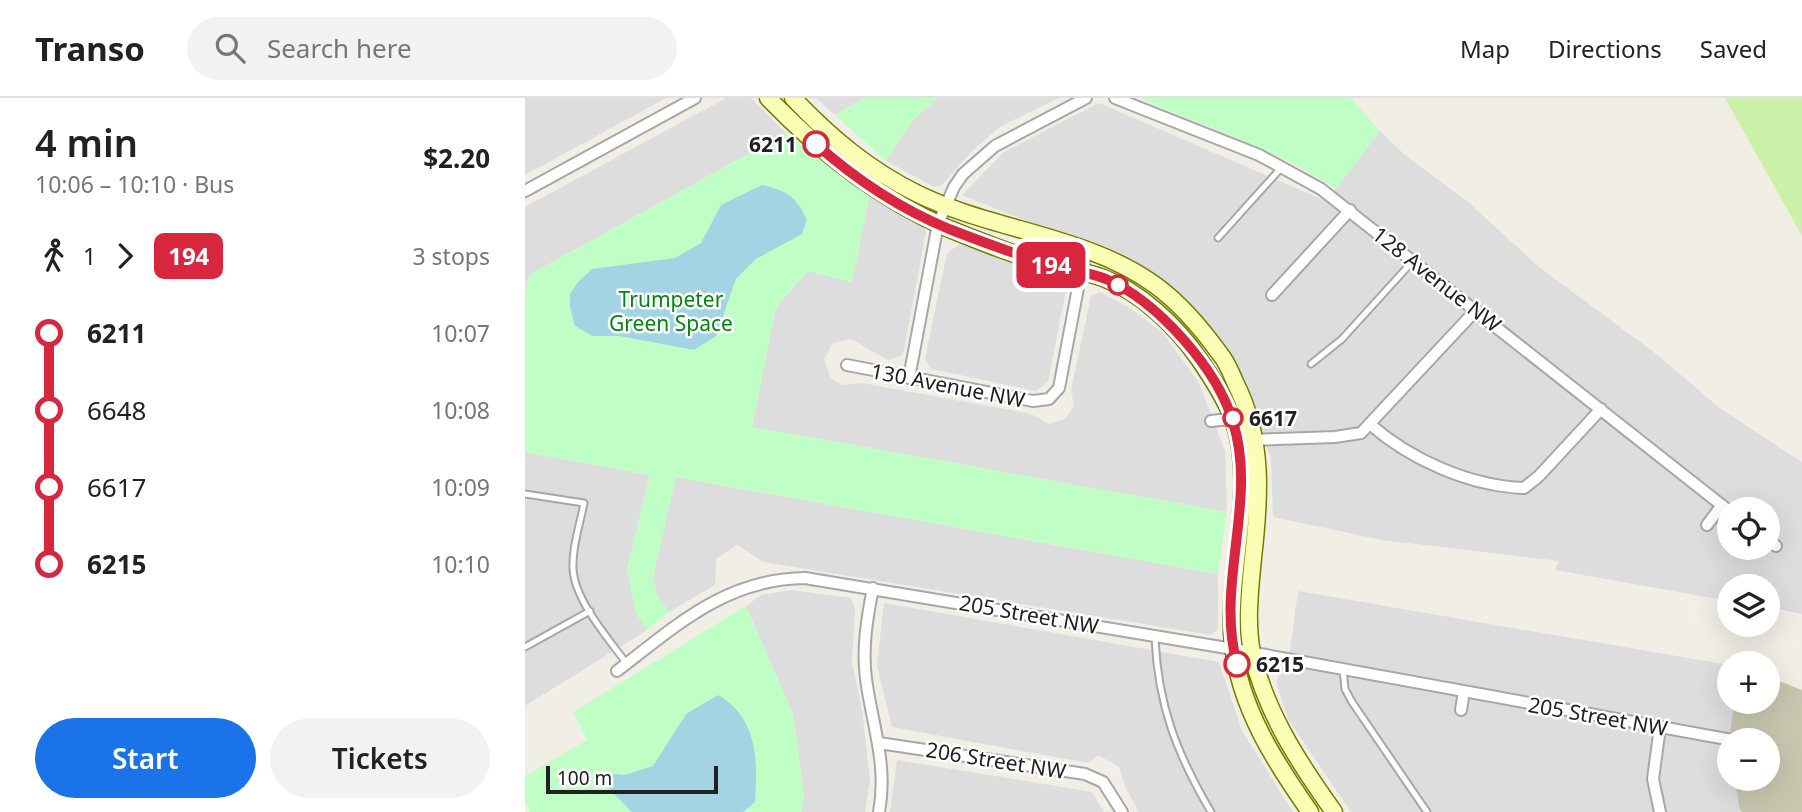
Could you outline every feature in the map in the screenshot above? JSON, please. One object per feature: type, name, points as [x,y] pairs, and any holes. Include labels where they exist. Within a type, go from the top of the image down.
[{"type":"street","points":[[525,191],[695,98]]},
{"type":"street","points":[[768,98],[800,130],[846,169],[883,194],[939,224],[1045,264],[1104,278],[1135,295],[1174,328],[1198,357],[1247,440],[1260,486],[1249,610],[1252,653],[1283,735],[1334,812]]},
{"type":"street","points":[[793,98],[855,157],[917,193],[1003,226],[1087,250],[1155,285],[1186,313],[1222,356],[1250,417],[1231,599],[1233,649],[1243,689],[1264,741],[1310,812]]},
{"type":"street","points":[[909,378],[939,224],[945,205],[963,173],[995,146],[1086,98]]},
{"type":"street","name":"128 Avenue NW","points":[[1115,98],[1282,167],[1321,188],[1717,502]]},
{"type":"street","points":[[1272,295],[1350,210]]},
{"type":"street","points":[[1081,272],[1087,250]]},
{"type":"street","name":"130 Avenue NW","points":[[847,365],[1033,401],[1049,400],[1059,388],[1081,272]]},
{"type":"street","points":[[1247,440],[1351,436],[1361,433],[1476,310]]},
{"type":"street","points":[[1371,425],[1387,439],[1438,466],[1490,484],[1524,488],[1539,476],[1601,409]]},
{"type":"street","points":[[1211,421],[1250,417]]},
{"type":"street","points":[[1707,525],[1717,516]]},
{"type":"street","name":"205 Street NW","points":[[622,667],[722,596],[754,583],[805,578],[1233,649],[1717,737]]},
{"type":"street","points":[[873,588],[865,635],[865,664],[868,693],[879,743],[882,785],[879,812]]},
{"type":"street","points":[[1461,710],[1464,691]]},
{"type":"street","points":[[1660,727],[1653,779],[1660,812]]},
{"type":"street","name":"206 Street NW","points":[[879,743],[1085,774],[1109,788],[1122,812]]},
{"type":"lane","points":[[1218,238],[1282,167]]},
{"type":"lane","points":[[1311,364],[1342,339],[1412,261]]},
{"type":"lane","points":[[525,494],[584,503],[573,571],[580,597],[622,667]]},
{"type":"lane","points":[[525,647],[590,611]]},
{"type":"lane","points":[[1155,636],[1157,669],[1164,708],[1179,750],[1212,812]]},
{"type":"lane","points":[[1343,669],[1345,689],[1352,702],[1427,812]]},
{"type":"shaded area","points":[[525,98],[666,98],[525,175]]},
{"type":"shaded area","points":[[726,98],[751,98],[786,133],[529,275],[525,295],[525,207]]},
{"type":"shaded area","points":[[816,98],[864,98],[835,115]]},
{"type":"shaded area","points":[[938,98],[1059,98],[1001,126],[971,152],[942,185],[934,187],[886,161],[912,121]]},
{"type":"shaded area","points":[[1099,103],[1326,201],[1380,131],[1406,156],[1467,201],[1539,267],[1655,353],[1721,409],[1802,462],[1802,614],[1780,609],[1780,574],[1717,574],[1717,599],[1555,570],[1559,561],[1382,540],[1273,517],[1271,458],[1246,388],[1129,262],[962,195],[1004,152]]},
{"type":"shaded area","points":[[869,197],[923,227],[926,232],[903,355],[888,360],[851,339],[833,343],[824,359],[831,379],[843,385],[862,383],[1031,414],[1049,424],[1065,419],[1074,406],[1071,390],[1091,296],[1100,292],[1128,307],[1162,332],[1199,383],[1225,451],[1227,512],[752,427],[776,307],[808,271],[852,282]]},
{"type":"shaded area","points":[[960,244],[1064,277],[1067,285],[1048,382],[1036,391],[931,369],[925,359],[947,253]]},
{"type":"shaded area","points":[[525,452],[650,475],[627,569],[636,613],[647,630],[525,706]]},
{"type":"shaded area","points":[[675,477],[1218,574],[1218,629],[1211,635],[763,562],[737,545],[716,559],[715,585],[669,612],[657,595],[653,577]]},
{"type":"shaded area","points":[[791,590],[851,598],[855,609],[852,663],[862,709],[870,781],[865,812],[801,812],[804,796],[793,714],[746,606],[761,595]]},
{"type":"shaded area","points":[[1298,591],[1717,663],[1717,714],[1732,714],[1730,728],[1717,728],[1717,791],[1737,791],[1742,812],[1351,812],[1288,719],[1276,682],[1290,650]]},
{"type":"shaded area","points":[[884,603],[1219,662],[1242,731],[1293,812],[1139,812],[1126,789],[1119,767],[1098,755],[1088,763],[892,727],[877,666]]},
{"type":"shaded area","points":[[1780,682],[1802,690],[1802,812],[1742,812],[1737,791],[1780,791],[1780,728],[1731,728],[1732,714],[1780,714]]},
{"type":"shaded area","points":[[897,760],[1092,792],[1104,812],[890,812]]},
{"type":"green space","points":[[864,98],[938,98],[912,121],[886,161],[835,115]]},
{"type":"green space","points":[[1141,98],[1351,98],[1380,131],[1336,189],[1265,150]]},
{"type":"green space","points":[[1725,98],[1802,98],[1802,236]]},
{"type":"green space","name":"Trumpeter Green Space","points":[[786,133],[869,197],[852,282],[808,271],[776,307],[752,427],[1227,512],[1218,574],[676,477],[653,577],[657,595],[669,612],[647,630],[636,613],[627,569],[650,475],[525,452],[525,295],[529,275]]},
{"type":"green space","points":[[746,606],[793,714],[804,796],[801,812],[530,812],[525,802],[525,776],[587,740],[573,712]]},
{"type":"water","points":[[762,185],[790,196],[799,205],[807,220],[802,234],[756,259],[736,279],[716,336],[694,350],[619,336],[592,336],[575,326],[570,294],[592,269],[675,258],[701,243],[721,205]]},
{"type":"water","points":[[718,695],[741,716],[753,742],[755,802],[743,812],[632,812],[609,789],[598,783],[602,773],[624,775],[653,766],[686,714]]},
{"type":"bus line","name":"194","points":[[816,144],[883,194],[949,229],[1045,264],[1104,278],[1135,295],[1174,328],[1198,357],[1233,418],[1238,440],[1242,472],[1241,506],[1231,599],[1233,649],[1237,664]]},
{"type":"place","name":"6211","points":[[816,144]]},
{"type":"place","name":"6617","points":[[1233,418]]},
{"type":"place","name":"6215","points":[[1237,664]]}]
